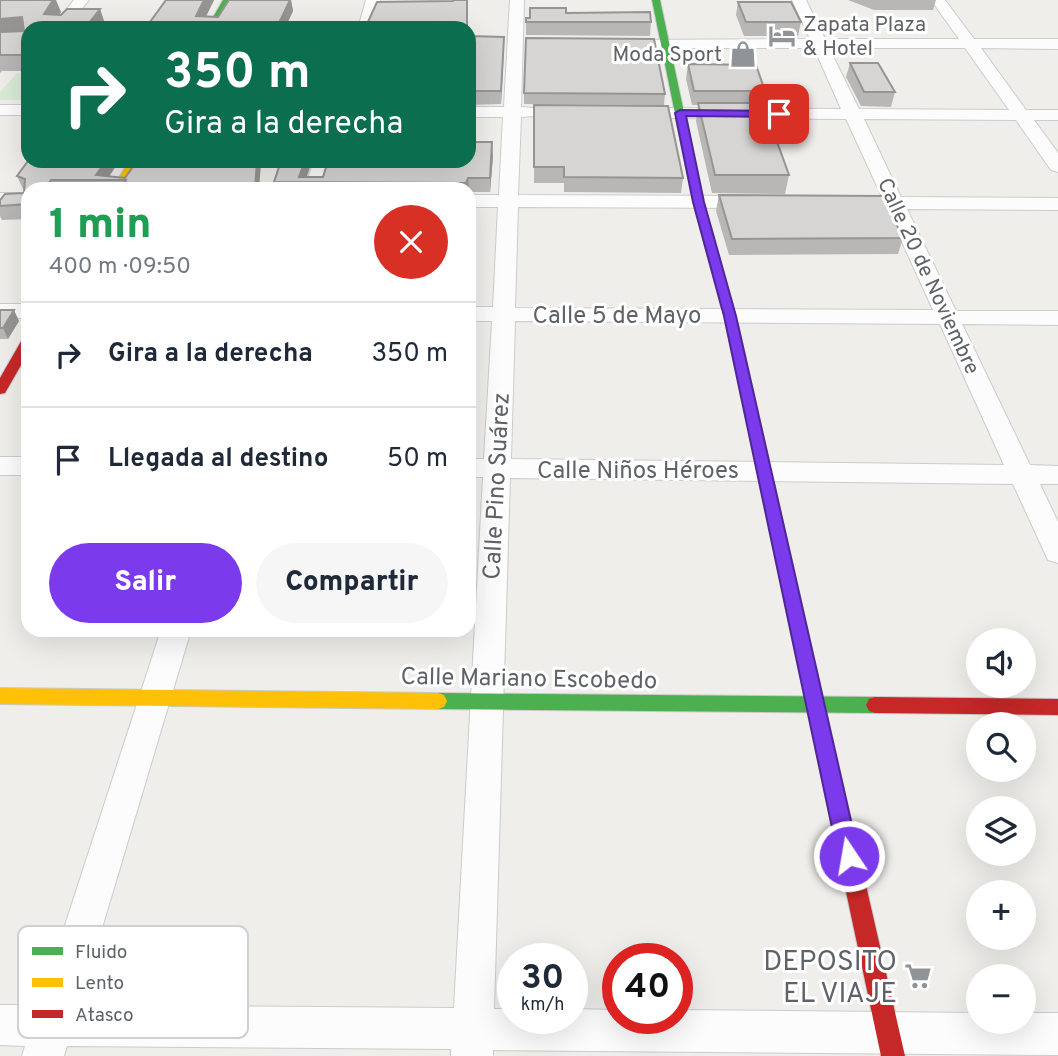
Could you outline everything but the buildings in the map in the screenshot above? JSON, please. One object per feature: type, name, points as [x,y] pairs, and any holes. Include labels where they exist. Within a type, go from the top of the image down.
[{"type":"street","points":[[64,21],[82,0]]},
{"type":"street","points":[[215,21],[227,0]]},
{"type":"street","points":[[367,21],[373,0]]},
{"type":"street","name":"Calle Pino Suárez","points":[[472,1042],[517,0]]},
{"type":"street","points":[[656,0],[698,202],[730,316],[890,1044]]},
{"type":"street","name":"Calle 20 de Noviembre","points":[[799,0],[1058,552]]},
{"type":"street","points":[[938,0],[1058,166]]},
{"type":"street","points":[[624,43],[1058,44]]},
{"type":"street","points":[[0,110],[21,110]]},
{"type":"street","points":[[476,112],[540,113]]},
{"type":"street","points":[[638,113],[1058,115]]},
{"type":"street","points":[[0,199],[21,199]]},
{"type":"street","points":[[476,201],[777,202]]},
{"type":"street","points":[[855,203],[1058,204]]},
{"type":"street","points":[[0,311],[21,312]]},
{"type":"street","name":"Calle 5 de Mayo","points":[[476,314],[1058,318]]},
{"type":"street","points":[[0,390],[21,353]]},
{"type":"street","points":[[0,466],[21,466]]},
{"type":"street","name":"Calle Niños Héroes","points":[[476,468],[1058,475]]},
{"type":"street","points":[[84,926],[174,637]]},
{"type":"street","name":"Calle Mariano Escobedo","points":[[0,696],[1058,707]]},
{"type":"street","points":[[0,1025],[18,1031]]},
{"type":"street","points":[[48,1041],[890,1044],[1058,1034]]},
{"type":"green space","points":[[17,73],[21,73],[21,100],[0,100],[0,92]]},
{"type":"traffic: fast","points":[[215,21],[227,0]]},
{"type":"traffic: fast","points":[[656,0],[698,202],[733,329]]},
{"type":"traffic: fast","points":[[438,701],[875,705]]},
{"type":"traffic: slow","points":[[121,182],[130,168]]},
{"type":"traffic: slow","points":[[733,329],[808,671]]},
{"type":"traffic: slow","points":[[0,696],[438,701]]},
{"type":"traffic: jam","points":[[0,390],[21,353]]},
{"type":"traffic: jam","points":[[808,671],[893,1056]]},
{"type":"traffic: jam","points":[[875,705],[1058,707]]},
{"type":"place","name":"Zapata Plaza & Hotel","points":[[782,36]]},
{"type":"place","name":"Moda Sport","points":[[743,54]]},
{"type":"place","name":"DEPOSITO EL VIAJE","points":[[918,976]]},
{"type":"route","points":[[779,114],[680,113],[698,202],[730,316],[849,856]]}]
